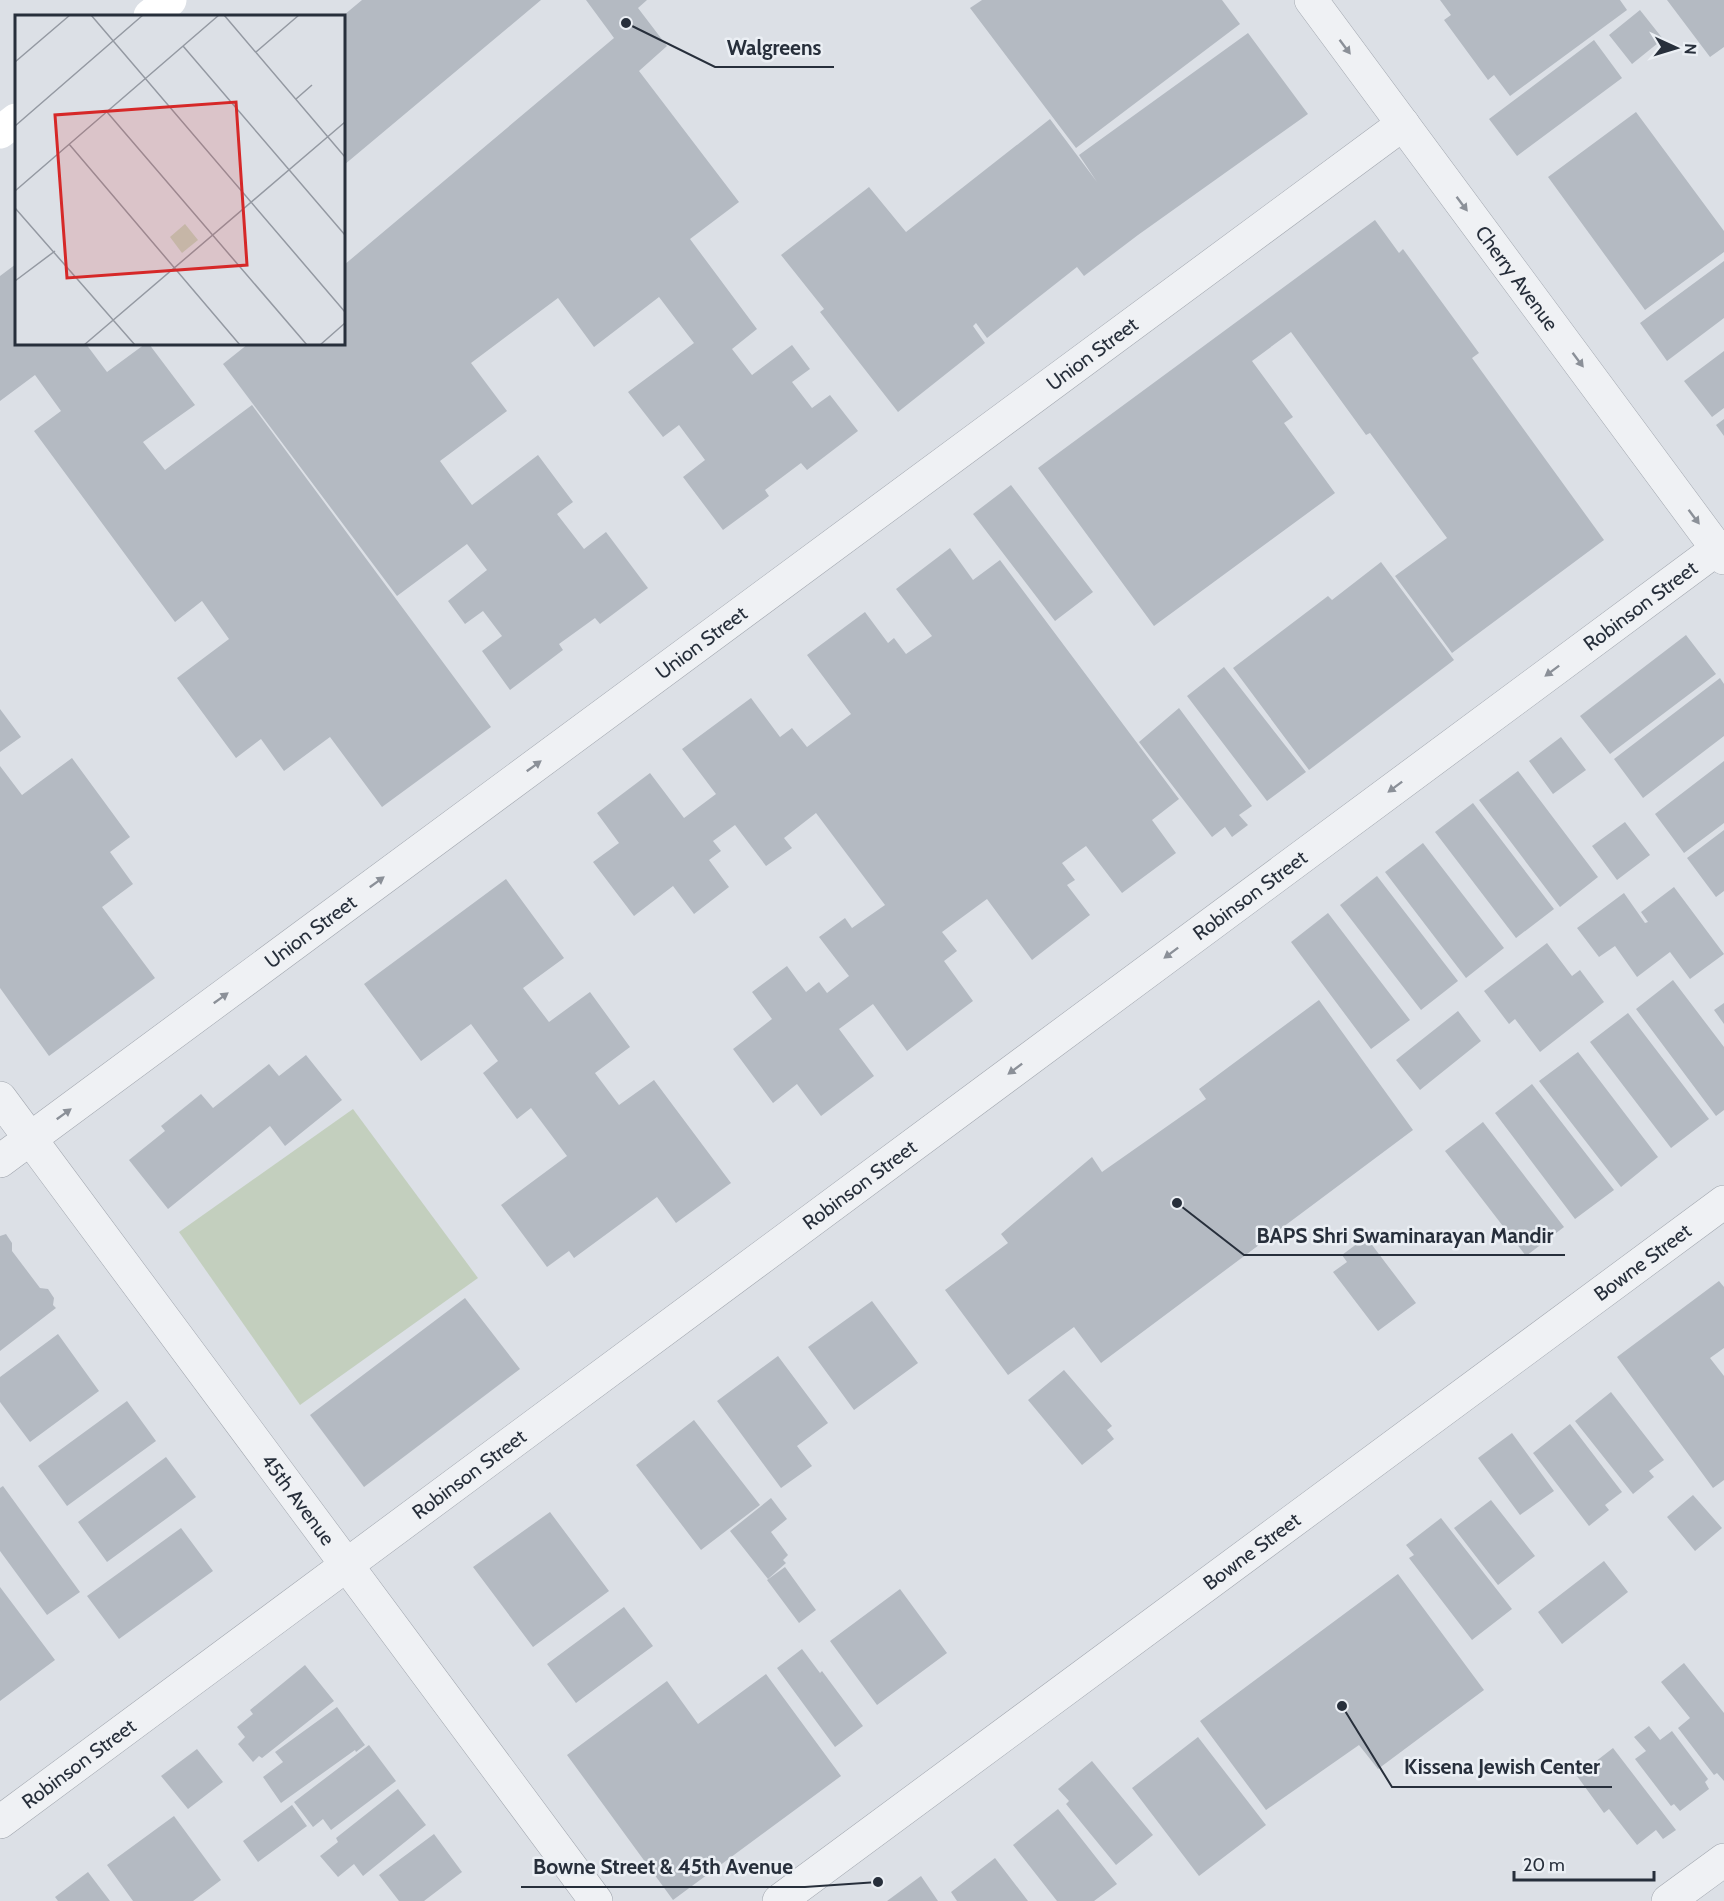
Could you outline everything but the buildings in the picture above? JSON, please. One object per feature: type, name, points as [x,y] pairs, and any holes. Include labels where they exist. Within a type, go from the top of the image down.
[{"type":"main road","points":[[151,15],[170,0]]},
{"type":"main road","points":[[0,132],[15,121]]},
{"type":"street","name":"Cherry Avenue","points":[[1311,0],[1721,553]]},
{"type":"street","name":"Union Street","points":[[0,1161],[1403,124]]},
{"type":"street","name":"Robinson Street","points":[[0,1822],[346,1564],[1721,553]]},
{"type":"street","name":"45th Avenue","points":[[0,1098],[596,1901]]},
{"type":"street","name":"Bowne Street","points":[[779,1901],[1724,1202]]},
{"type":"street","points":[[1668,1901],[1724,1860]]},
{"type":"green space","points":[[353,1109],[478,1278],[300,1405],[179,1232]]},
{"type":"place","name":"Walgreens","points":[[626,23]]},
{"type":"place","name":"BAPS Shri Swaminarayan Mandir","points":[[1177,1203]]},
{"type":"place","name":"Kissena Jewish Center","points":[[1342,1706]]},
{"type":"place","name":"Bowne Street & 45th Avenue","points":[[878,1882]]}]
